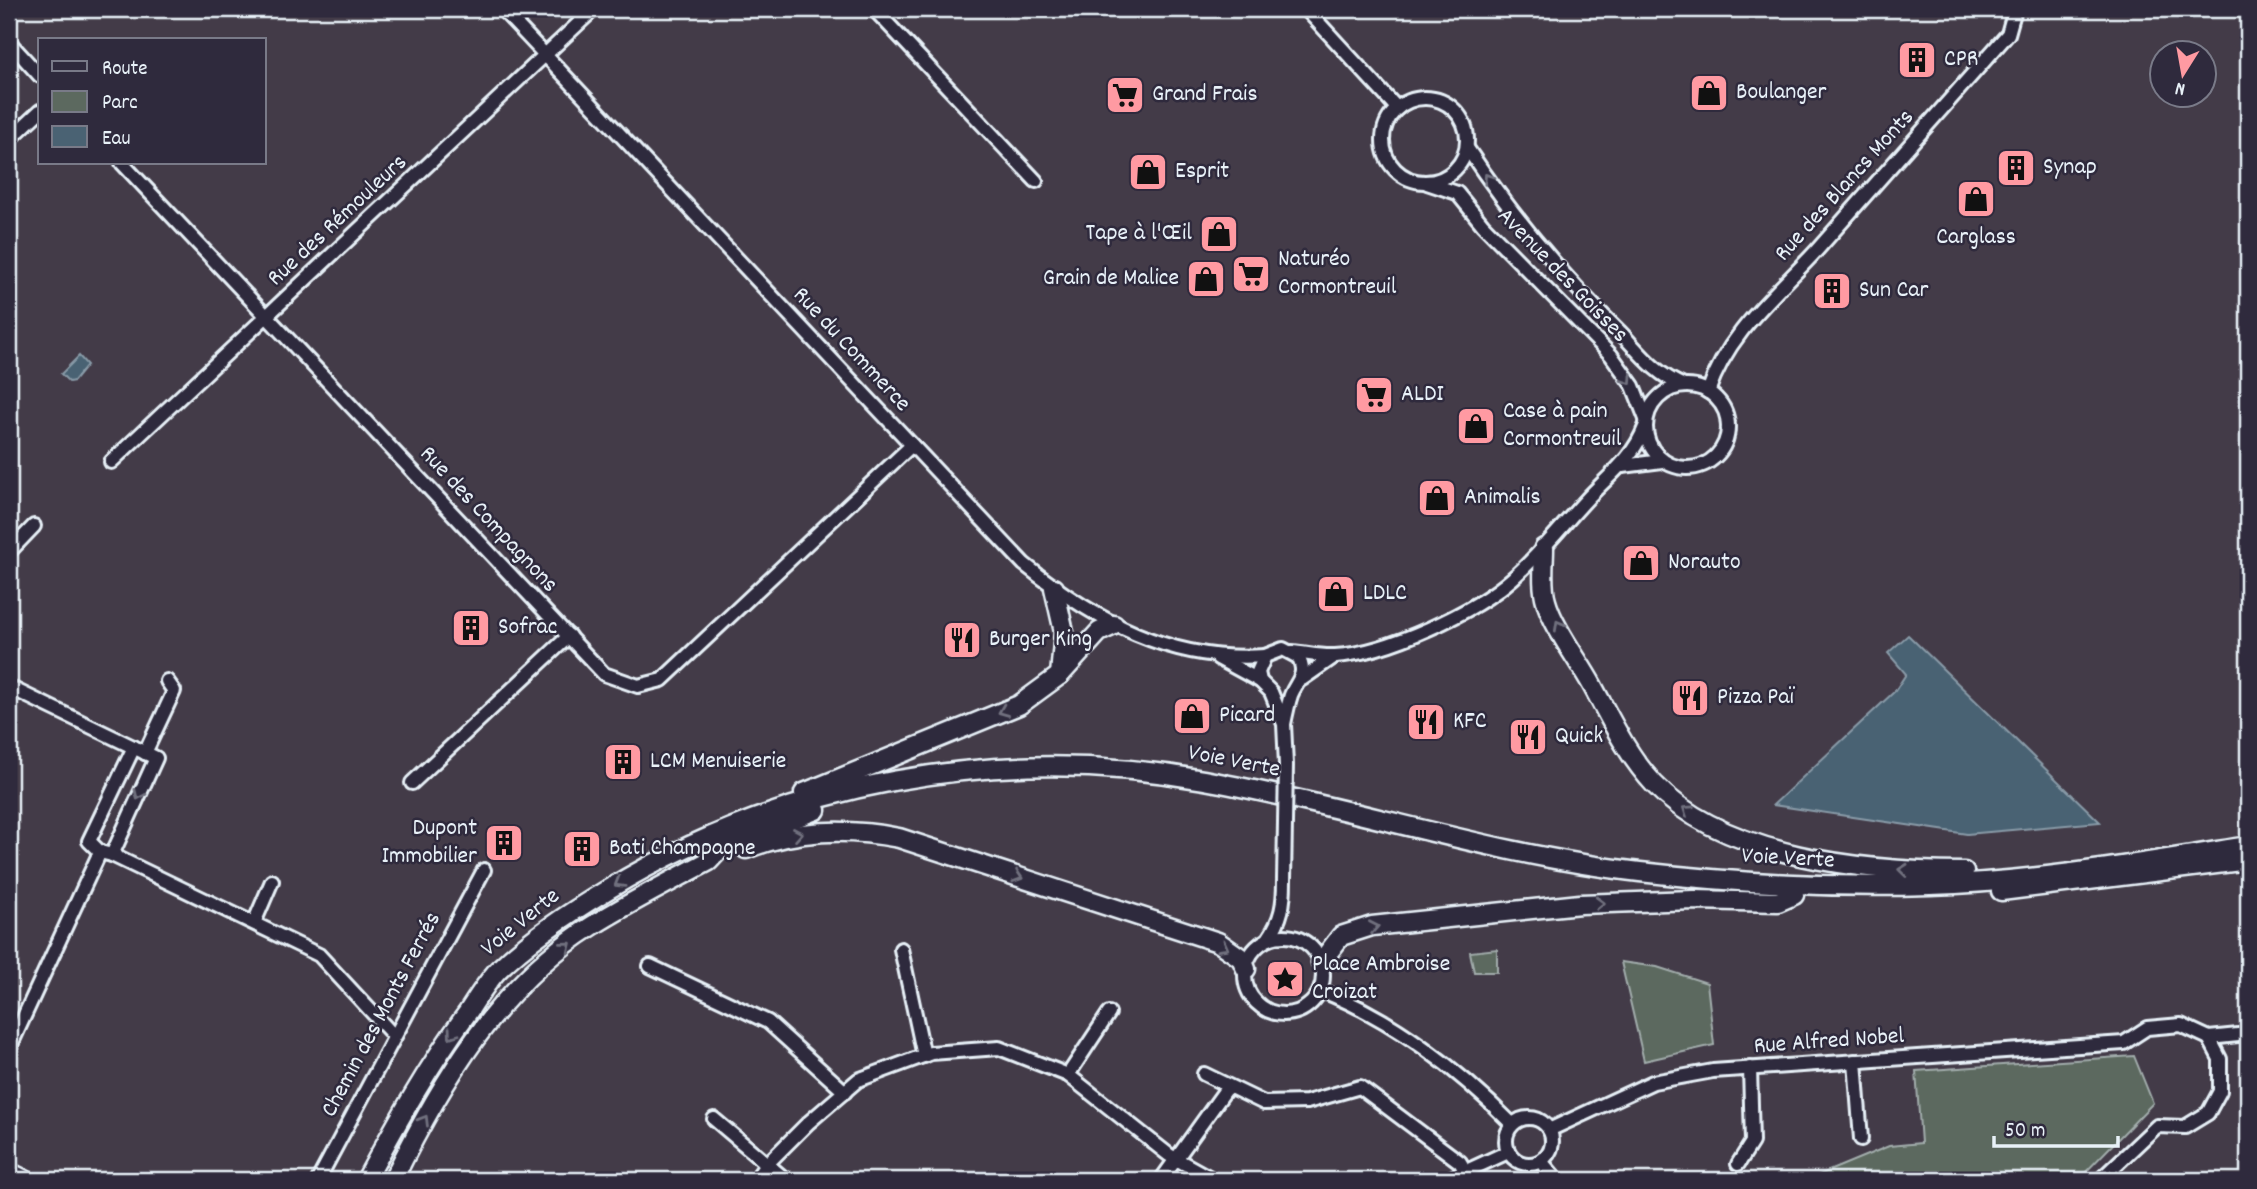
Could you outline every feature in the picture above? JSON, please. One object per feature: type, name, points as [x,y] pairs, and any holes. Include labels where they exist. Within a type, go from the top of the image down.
[{"type":"main road","points":[[1544,548],[1546,603],[1630,754],[1655,785],[1685,811],[1725,833],[1763,845],[1856,865],[1926,872],[1995,872],[2020,878]]},
{"type":"main road","points":[[1054,588],[1064,632],[1060,675]]},
{"type":"main road","points":[[768,811],[815,788],[1019,705],[1060,675],[1100,632],[1114,625]]},
{"type":"main road","name":"Voie Verte","points":[[366,1180],[440,1050],[497,971],[568,914],[664,856],[768,811],[895,780],[991,768],[1062,765],[1123,769],[1203,779],[1506,848],[1635,871],[1804,885],[1934,885],[2020,878],[2248,846]]},
{"type":"main road","name":"Voie Verte","points":[[393,1180],[414,1136],[465,1052],[520,984],[590,927],[709,861],[722,847],[786,820],[847,800],[913,786],[1001,774],[1080,774],[1182,786],[1508,858],[1597,873],[1794,895],[1934,896],[2039,889],[2248,860]]},
{"type":"main road","points":[[709,861],[773,839],[819,831],[869,832],[900,838],[1218,942],[1241,958],[1245,968]]},
{"type":"main road","points":[[1321,962],[1341,936],[1372,926],[1580,904],[1693,900],[1778,902],[1794,895]]},
{"type":"main road","points":[[9,1172],[25,1180]]},
{"type":"street","name":"Rue du Commerce","points":[[502,9],[1024,564],[1054,588],[1114,625],[1164,646],[1213,655],[1265,656]]},
{"type":"street","name":"Rue des Rémouleurs","points":[[111,462],[594,9]]},
{"type":"street","points":[[874,9],[1036,181]]},
{"type":"street","points":[[1306,9],[1396,108]]},
{"type":"street","name":"Rue des Blancs Monts","points":[[1709,392],[1716,370],[1737,334],[1800,269],[2008,34],[2015,9]]},
{"type":"street","points":[[9,42],[38,74]]},
{"type":"street","points":[[1423,97],[1437,99],[1450,106],[1465,126],[1467,148],[1453,172],[1427,183],[1404,177],[1395,170],[1383,151],[1384,127],[1396,108],[1423,97]]},
{"type":"street","points":[[9,141],[38,113]]},
{"type":"street","name":"Avenue des Goisses","points":[[1467,148],[1517,221],[1594,307],[1650,366],[1684,386]]},
{"type":"street","name":"Rue des Compagnons","points":[[123,164],[604,674],[638,686],[662,680],[912,445]]},
{"type":"street","name":"Avenue des Goisses","points":[[1427,183],[1457,193],[1483,225],[1611,355],[1633,386],[1645,423]]},
{"type":"street","points":[[1284,724],[1271,692],[1260,681],[1258,672],[1265,656],[1283,649],[1335,656],[1378,646],[1447,621],[1511,580],[1544,548],[1585,501],[1623,466],[1640,442],[1645,423],[1656,400],[1664,393],[1684,386],[1709,392],[1717,399],[1728,420],[1728,431],[1720,453],[1699,467],[1673,467],[1662,461],[1647,440],[1645,423]]},
{"type":"street","points":[[1623,466],[1662,461]]},
{"type":"street","points":[[9,552],[34,526]]},
{"type":"street","points":[[412,783],[569,636]]},
{"type":"street","points":[[1292,652],[1302,664],[1302,679]]},
{"type":"street","name":"Rue du Commerce","points":[[1213,655],[1260,681]]},
{"type":"street","points":[[1284,906],[1292,929],[1316,953],[1321,962],[1320,990],[1314,1000],[1294,1013],[1271,1012],[1254,999],[1245,979],[1245,968],[1257,946],[1268,939],[1280,921],[1284,906],[1284,724],[1293,690],[1302,679],[1335,656]]},
{"type":"street","points":[[167,681],[174,691],[89,841],[106,853],[319,955],[394,1036]]},
{"type":"street","points":[[9,687],[156,758],[9,1049]]},
{"type":"street","points":[[1271,692],[1282,694],[1293,690]]},
{"type":"street","name":"Chemin des Monts Ferrés","points":[[318,1180],[484,870]]},
{"type":"street","points":[[254,923],[272,881]]},
{"type":"street","points":[[1268,939],[1290,937],[1301,940]]},
{"type":"street","points":[[901,949],[924,1056]]},
{"type":"street","points":[[650,966],[768,1022],[845,1092]]},
{"type":"street","points":[[1320,990],[1382,1021],[1459,1074],[1512,1124]]},
{"type":"street","points":[[1068,1075],[1109,1013]]},
{"type":"street","name":"Rue Alfred Nobel","points":[[1549,1130],[1653,1082],[1713,1071],[2124,1043],[2147,1028],[2181,1025],[2208,1038]]},
{"type":"street","points":[[2100,1180],[2157,1126],[2185,1127],[2208,1113],[2220,1091],[2220,1059],[2208,1038],[2248,1034]]},
{"type":"street","points":[[755,1180],[766,1164],[858,1080],[924,1056],[999,1048],[1068,1075],[1176,1159],[1214,1180]]},
{"type":"street","points":[[1855,1061],[1861,1139]]},
{"type":"street","points":[[1738,1164],[1752,1142],[1750,1069]]},
{"type":"street","points":[[1204,1074],[1227,1088],[1264,1103],[1307,1102],[1360,1087],[1460,1162],[1466,1172]]},
{"type":"street","points":[[1161,1180],[1227,1088]]},
{"type":"street","points":[[1532,1118],[1549,1130],[1550,1150],[1541,1161],[1519,1162],[1508,1152],[1505,1137],[1512,1124],[1532,1118]]},
{"type":"street","points":[[714,1119],[786,1180]]},
{"type":"street","points":[[1447,1180],[1508,1152]]},
{"type":"street","points":[[1541,1161],[1558,1180]]},
{"type":"green space","points":[[1497,949],[1497,972],[1474,972],[1470,952]]},
{"type":"green space","points":[[1621,962],[1657,967],[1707,983],[1714,1045],[1644,1061]]},
{"type":"green space","points":[[2134,1056],[2153,1103],[2078,1180],[1807,1180],[1889,1146],[1921,1143],[1916,1071]]},
{"type":"water","points":[[79,356],[87,365],[74,381],[69,382],[61,374]]},
{"type":"water","points":[[1908,635],[2100,822],[1967,834],[1773,805],[1895,691],[1906,674],[1888,653]]},
{"type":"place","name":"CPR","points":[[1917,60]]},
{"type":"place","name":"Boulanger","points":[[1709,93]]},
{"type":"place","name":"Grand Frais","points":[[1125,95]]},
{"type":"place","name":"Synap","points":[[2016,168]]},
{"type":"place","name":"Esprit","points":[[1148,172]]},
{"type":"place","name":"Carglass","points":[[1976,199]]},
{"type":"place","name":"Tape à l'Œil","points":[[1219,234]]},
{"type":"place","name":"Naturéo Cormontreuil","points":[[1251,274]]},
{"type":"place","name":"Grain de Malice","points":[[1206,279]]},
{"type":"place","name":"Sun Car","points":[[1832,291]]},
{"type":"place","name":"ALDI","points":[[1374,395]]},
{"type":"place","name":"Case à pain Cormontreuil","points":[[1476,426]]},
{"type":"place","name":"Animalis","points":[[1437,498]]},
{"type":"place","name":"Norauto","points":[[1641,563]]},
{"type":"place","name":"LDLC","points":[[1336,594]]},
{"type":"place","name":"Sofrac","points":[[471,628]]},
{"type":"place","name":"Burger King","points":[[962,640]]},
{"type":"place","name":"Pizza Paï","points":[[1690,698]]},
{"type":"place","name":"Picard","points":[[1192,716]]},
{"type":"place","name":"KFC","points":[[1426,722]]},
{"type":"place","name":"Quick","points":[[1528,737]]},
{"type":"place","name":"LCM Menuiserie","points":[[623,762]]},
{"type":"place","name":"Dupont Immobilier","points":[[504,843]]},
{"type":"place","name":"Bati Champagne","points":[[582,849]]},
{"type":"place","name":"Place Ambroise Croizat","points":[[1285,979]]}]
